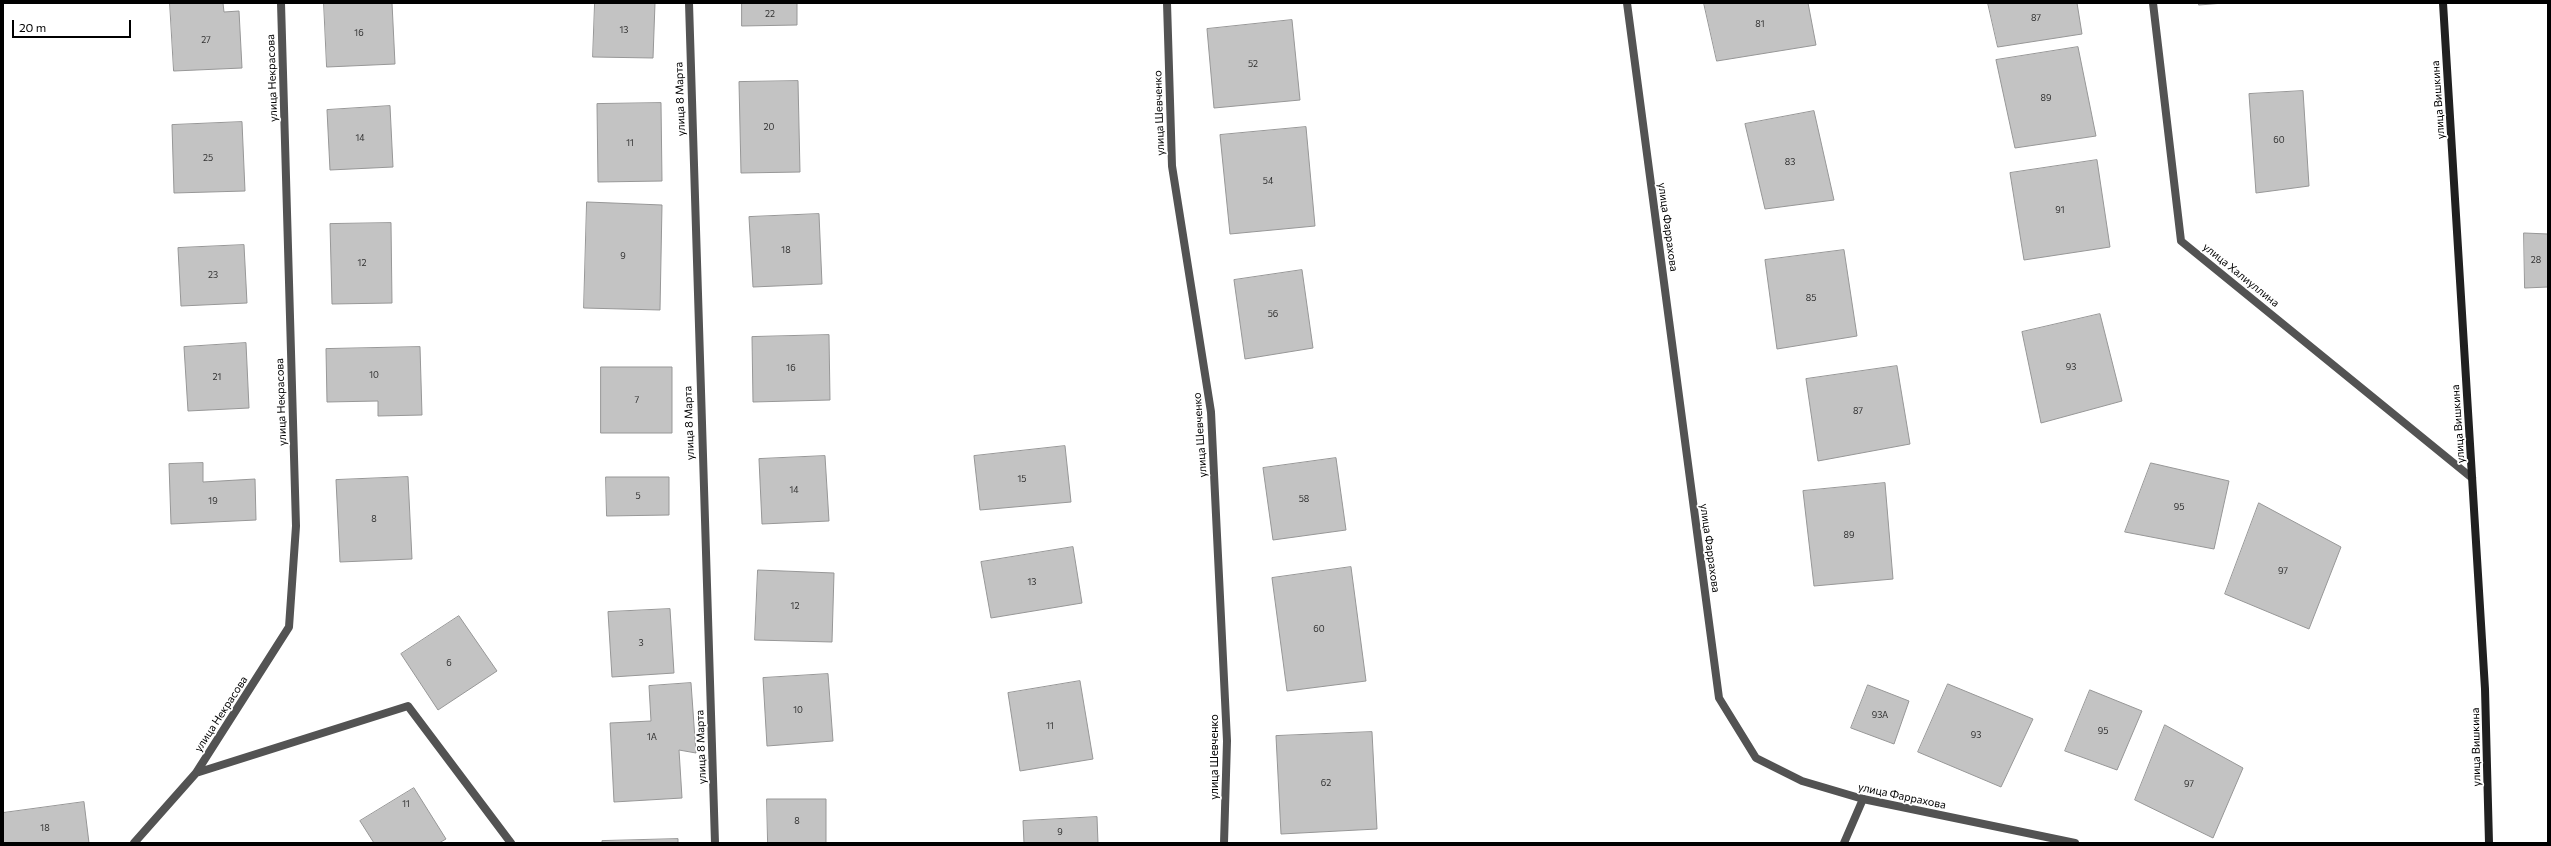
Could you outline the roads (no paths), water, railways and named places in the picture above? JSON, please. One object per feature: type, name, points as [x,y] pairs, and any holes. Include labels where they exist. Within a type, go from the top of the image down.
[{"type":"street","name":"улица Некрасова","points":[[134,843],[196,773],[289,627],[296,526],[280,3]]},
{"type":"street","name":"улица 8 Марта","points":[[689,3],[699,393],[715,843]]},
{"type":"street","name":"улица Шевченко","points":[[1167,3],[1172,166],[1211,412],[1227,741],[1224,843]]},
{"type":"street","name":"улица Фаррахова","points":[[1627,3],[1719,698],[1756,758],[1802,781],[1864,800],[2075,843]]},
{"type":"street","name":"улица Халиуллина","points":[[2153,3],[2181,240],[2472,478]]},
{"type":"street","name":"улица Вишкина","points":[[2443,3],[2485,689],[2489,843]]},
{"type":"street","name":"улица Некрасова","points":[[196,773],[408,706],[511,843]]},
{"type":"street","points":[[1844,843],[1864,800]]}]
